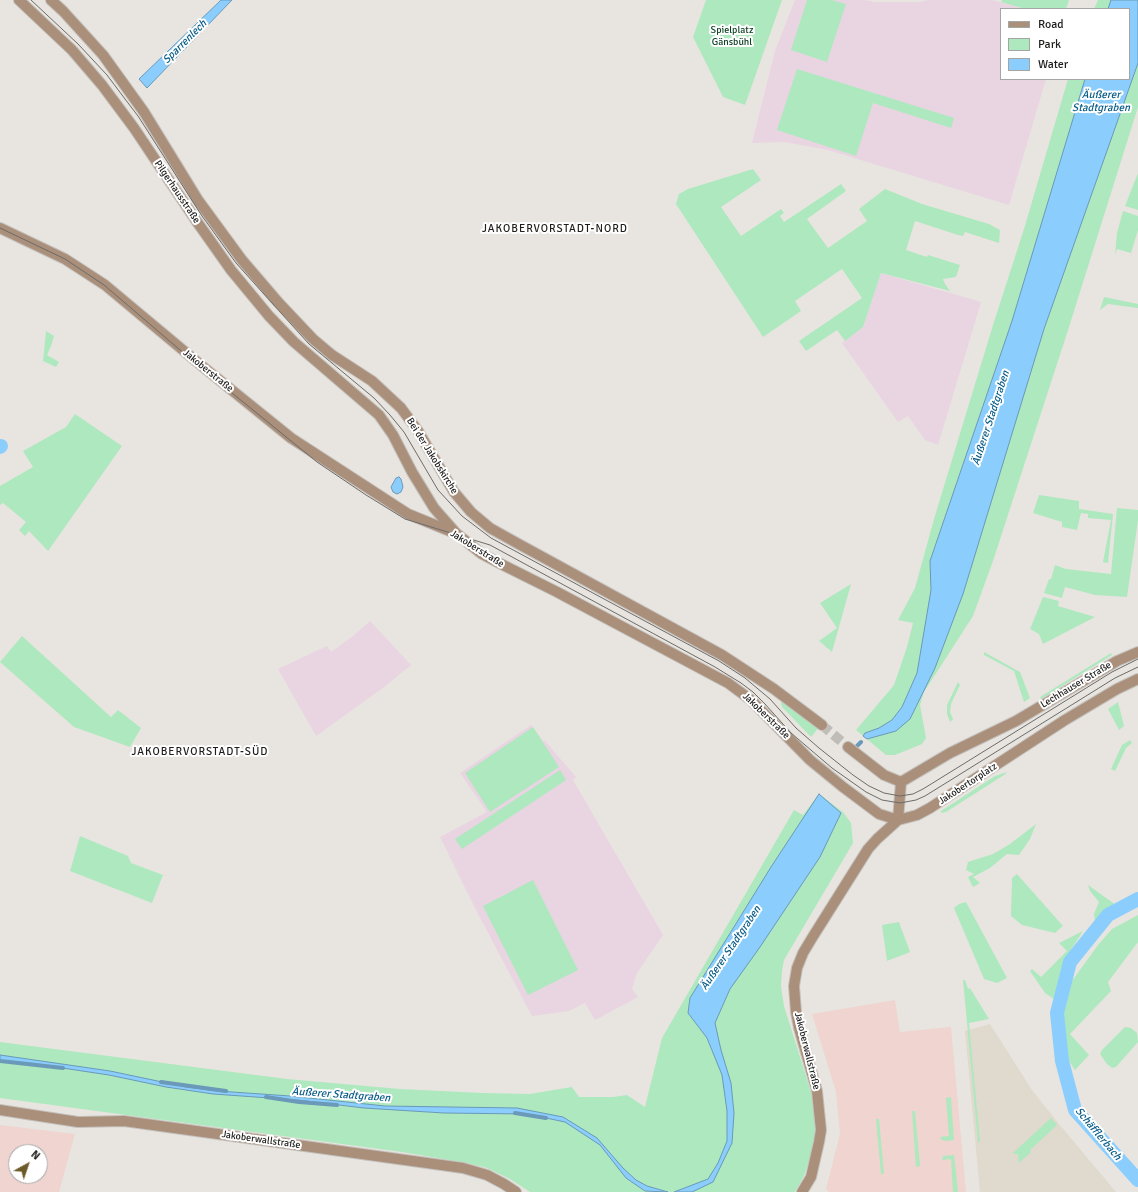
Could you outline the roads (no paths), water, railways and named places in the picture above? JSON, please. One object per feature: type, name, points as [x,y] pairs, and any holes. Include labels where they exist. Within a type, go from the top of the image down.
[{"type":"street","name":"Pilgerhausstraße","points":[[19,0],[72,50],[102,85],[134,128],[231,270],[269,316],[294,342],[379,415],[393,435],[412,472],[434,508],[457,534]]},
{"type":"street","name":"Pilgerhausstraße","points":[[51,0],[103,54],[144,112],[198,200],[242,260],[278,302],[314,339],[332,355],[351,368]]},
{"type":"street","name":"Jakoberstraße","points":[[0,228],[65,259],[105,285],[208,371],[304,447],[408,514],[457,534],[482,554],[728,683],[751,700],[810,760],[843,787],[879,814],[898,820]]},
{"type":"street","name":"Bei der Jakobskirche","points":[[351,368],[378,386],[401,408],[418,431],[454,492],[471,512],[490,528],[722,655],[774,689],[822,726]]},
{"type":"street","name":"Lechhauser Straße","points":[[901,782],[950,753],[1016,721],[1117,661],[1138,652]]},
{"type":"street","name":"Jakobertorplatz","points":[[898,820],[917,815],[930,808],[1117,689],[1138,679]]},
{"type":"street","points":[[848,747],[884,775],[901,782],[898,820]]},
{"type":"street","name":"Jakoberwallstraße","points":[[802,1192],[811,1177],[820,1142],[821,1130],[817,1091],[799,1028],[796,1012],[794,986],[797,968],[803,953],[868,849],[898,820]]},
{"type":"street","name":"Jakoberwallstraße","points":[[0,1110],[78,1122],[124,1121],[463,1168],[487,1175],[516,1192]]},
{"type":"water","name":"Sparrenlech","points":[[221,0],[232,0],[147,88],[139,79]]},
{"type":"water","name":"Äußerer Stadtgraben","points":[[1111,0],[1138,0],[1138,63],[1044,329],[963,594],[935,668],[910,719],[896,731],[867,739],[863,736],[865,733],[879,728],[892,720],[902,707],[917,673],[931,590],[930,561],[1012,321],[1085,80],[1130,80],[1130,8],[1108,8]]},
{"type":"water","points":[[399,477],[403,487],[401,492],[397,494],[393,492],[391,487],[396,478]]},
{"type":"water","points":[[819,794],[841,813],[820,857],[730,989],[715,1023],[731,1083],[734,1113],[732,1143],[713,1182],[692,1192],[674,1192],[708,1179],[718,1163],[727,1141],[727,1111],[722,1075],[707,1038],[688,1013],[690,998],[771,867]]},
{"type":"water","points":[[0,1055],[110,1071],[186,1087],[218,1091],[290,1096],[385,1106],[517,1108],[563,1117],[597,1138],[623,1168],[636,1180],[647,1186],[668,1192],[645,1191],[626,1178],[600,1145],[565,1122],[527,1114],[444,1113],[364,1108],[298,1100],[213,1094],[166,1087],[109,1075],[29,1063],[0,1062]]},
{"type":"waterway","name":"Äußerer Stadtgraben","points":[[857,746],[861,742]]},
{"type":"waterway","name":"Schäfflerbach","points":[[1138,899],[1108,915],[1070,962],[1057,1013],[1062,1061],[1075,1110],[1138,1180]]},
{"type":"waterway","name":"Äußerer Stadtgraben","points":[[0,1061],[63,1068]]},
{"type":"waterway","name":"Äußerer Stadtgraben","points":[[161,1082],[226,1091]]},
{"type":"waterway","name":"Äußerer Stadtgraben","points":[[266,1097],[299,1102],[337,1105]]},
{"type":"waterway","name":"Äußerer Stadtgraben","points":[[515,1113],[546,1118]]},
{"type":"tunnel","points":[[822,725],[848,747]]},
{"type":"tram line","points":[[31,0],[78,44],[107,75],[138,116],[202,216],[236,263],[309,344],[374,398],[390,415],[404,432],[438,490],[462,516],[491,538],[719,661],[745,678],[770,699],[796,728],[819,748],[869,786],[884,793],[900,796],[913,794],[1112,672],[1138,659]]},
{"type":"tram line","points":[[0,228],[65,259],[104,285],[200,367],[317,462],[366,495],[405,519],[490,545],[715,667],[753,692],[791,733],[832,768],[866,792],[882,800],[900,803],[916,800],[925,796],[1115,678],[1138,667]]},
{"type":"district","name":"JAKOBERVORSTADT-NORD","points":[[555,229]]},
{"type":"district","name":"JAKOBERVORSTADT-SÜD","points":[[200,752]]},
{"type":"park label","name":"Spielplatz Gänsbühl","points":[[732,36]]}]
